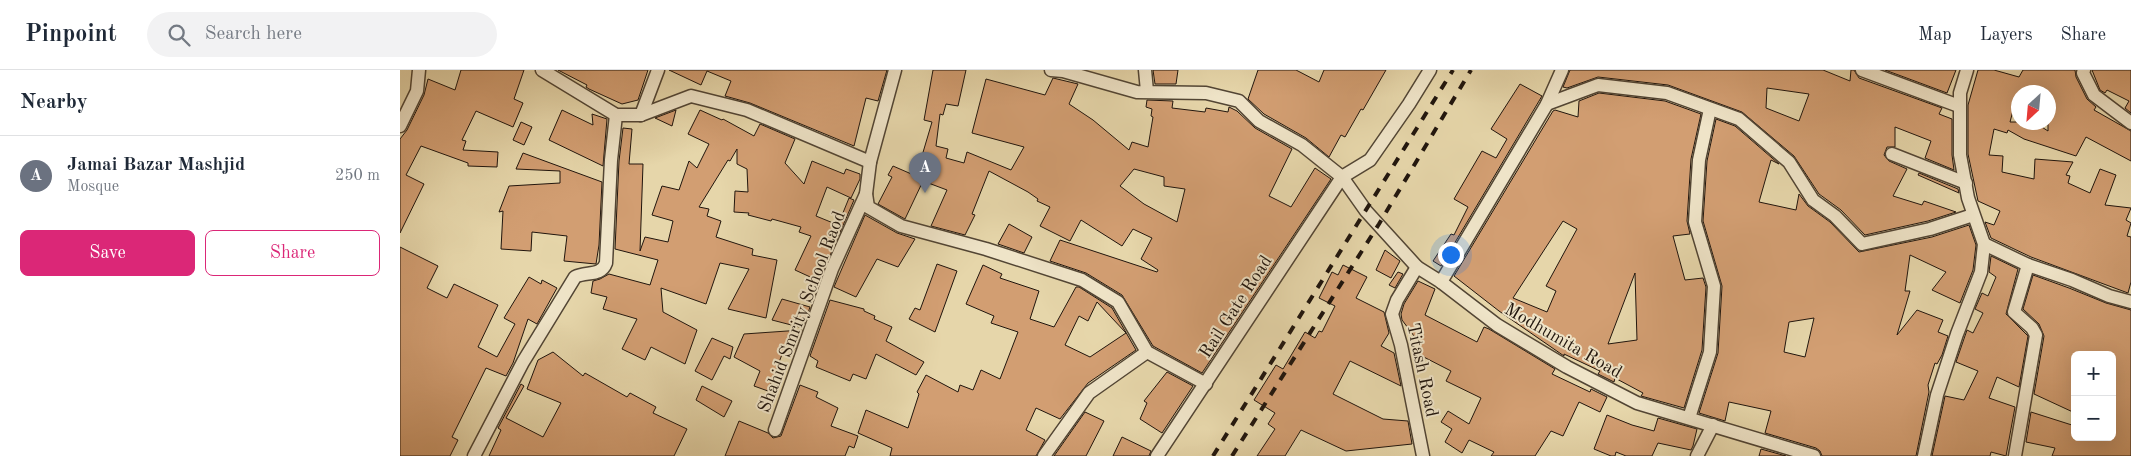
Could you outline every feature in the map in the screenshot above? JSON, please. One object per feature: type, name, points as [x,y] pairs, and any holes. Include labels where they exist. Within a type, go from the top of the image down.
[{"type":"street","points":[[400,126],[417,92],[419,70]]},
{"type":"street","points":[[542,70],[616,116],[641,115],[692,96],[747,110],[870,162]]},
{"type":"street","points":[[641,115],[658,70]]},
{"type":"street","points":[[866,194],[870,162],[895,70]]},
{"type":"street","name":"Modhumita Road","points":[[1051,70],[1081,76],[1136,92],[1206,93],[1239,102],[1259,121],[1302,145],[1342,177],[1366,211],[1417,267],[1442,282],[1497,325],[1567,367],[1637,403],[1814,456]]},
{"type":"street","points":[[1145,70],[1147,91]]},
{"type":"street","points":[[1342,177],[1370,160],[1430,70]]},
{"type":"street","points":[[1442,282],[1547,104],[1562,70]]},
{"type":"street","points":[[1862,70],[1959,106]]},
{"type":"street","points":[[1924,456],[1938,395],[1957,334],[1981,272],[1984,244],[1973,215],[1960,155],[1960,93],[1967,70]]},
{"type":"street","points":[[2084,70],[2083,73],[2094,95],[2131,122]]},
{"type":"street","points":[[1547,104],[1598,85],[1667,93],[1739,120],[1789,162],[1813,200],[1835,216],[1862,244],[1930,229],[1973,215]]},
{"type":"street","points":[[1689,418],[1710,352],[1714,286],[1695,222],[1699,160],[1710,108]]},
{"type":"street","points":[[474,456],[523,362],[575,277],[600,272],[604,269],[606,263],[610,160],[616,116]]},
{"type":"street","points":[[1892,154],[1966,182]]},
{"type":"street","name":"Rail Gate Road","points":[[1157,456],[1342,177]]},
{"type":"street","name":"Shahid Smrity School Raod","points":[[866,194],[868,207],[901,226],[986,249],[1082,280],[1118,302],[1147,352]]},
{"type":"street","name":"Shahid Smrity School Raod","points":[[775,430],[832,270],[866,194]]},
{"type":"street","points":[[1984,244],[2028,265],[2072,280],[2109,296],[2131,302]]},
{"type":"street","points":[[2014,456],[2036,335],[2032,328],[2014,312],[2028,265]]},
{"type":"street","name":"Titash Road","points":[[1417,267],[1397,300],[1392,314],[1401,345],[1423,456]]},
{"type":"street","points":[[1044,456],[1089,393],[1147,352],[1206,384]]},
{"type":"street","points":[[1697,456],[1713,425]]},
{"type":"building","points":[[461,70],[524,70],[514,99],[523,103],[513,127],[476,111],[462,140],[466,141],[463,150],[498,152],[497,167],[468,166],[468,163],[421,146],[406,175],[424,184],[400,233],[400,139],[407,130],[424,95],[428,79],[455,90]]},
{"type":"building","points":[[558,70],[648,70],[638,100],[622,104],[589,89],[586,87],[587,85]]},
{"type":"building","points":[[669,70],[887,70],[878,101],[866,98],[854,146],[750,103],[725,96],[731,81],[707,71],[701,85]]},
{"type":"building","points":[[933,70],[966,70],[958,106],[946,104],[943,115],[940,114],[936,146],[948,149],[946,158],[964,163],[967,152],[1011,170],[1024,147],[972,133],[986,79],[1045,95],[1053,78],[1078,84],[1069,104],[1093,120],[1129,150],[1132,142],[1148,147],[1153,117],[1151,116],[1152,109],[1146,107],[1147,100],[1173,101],[1172,108],[1205,112],[1206,108],[1228,112],[1229,107],[1237,111],[1255,128],[1292,149],[1269,196],[1291,207],[1315,168],[1331,179],[1202,373],[1153,346],[1122,295],[1086,273],[1050,261],[1060,240],[1157,272],[1158,270],[1141,259],[1152,238],[1133,229],[1122,246],[1081,220],[1070,241],[1040,226],[1050,207],[1037,201],[1038,199],[1028,192],[989,171],[972,214],[975,215],[965,235],[931,226],[947,190],[923,181],[905,219],[878,204],[892,177],[888,175],[893,166],[916,176],[932,122],[924,120]],"holes":[[[1134,169],[1164,177],[1164,186],[1185,189],[1177,222],[1144,204],[1120,186]]]},
{"type":"building","points":[[1153,70],[1178,70],[1176,84],[1155,84]]},
{"type":"building","points":[[1258,70],[1296,70],[1319,82],[1324,70],[1386,70],[1363,110],[1361,109],[1345,137],[1341,135],[1329,157],[1306,138],[1264,114],[1248,99]]},
{"type":"building","points":[[1570,70],[1823,70],[1850,81],[1851,70],[1854,70],[1859,78],[1942,108],[1939,114],[1952,119],[1954,170],[1925,158],[1931,141],[1895,127],[1895,147],[1887,147],[1884,155],[1889,161],[1907,169],[1893,196],[1922,205],[1924,201],[1956,212],[1928,221],[1865,235],[1841,210],[1819,194],[1794,156],[1742,112],[1668,85],[1598,77],[1567,88],[1563,87]],"holes":[[[1767,88],[1809,94],[1799,121],[1766,108]]]},
{"type":"building","points":[[1885,70],[1956,70],[1947,93]]},
{"type":"building","points":[[1978,70],[1994,70],[2019,77],[2023,70],[2075,70],[2076,77],[2087,99],[2096,107],[2094,110],[2131,131],[2131,161],[2086,137],[2076,156],[2024,139],[2008,130],[2007,133],[1994,129],[1989,155],[2003,156],[2002,172],[2034,179],[2035,159],[2073,162],[2066,175],[2070,176],[2068,183],[2090,193],[2100,169],[2116,175],[2105,205],[2131,208],[2126,220],[2131,223],[2127,236],[2131,237],[2131,282],[2128,293],[2031,257],[1991,238],[1985,222],[1994,225],[2000,211],[1978,201],[1968,154],[1968,105]]},
{"type":"building","points":[[2092,70],[2131,70],[2131,113],[2125,108],[2129,101],[2107,90],[2105,93],[2100,90]]},
{"type":"building","points":[[1520,84],[1542,96],[1441,266],[1433,261],[1451,234],[1454,235],[1468,207],[1454,199],[1482,151],[1496,158],[1507,139],[1491,129]]},
{"type":"building","points":[[1599,93],[1665,101],[1701,114],[1691,159],[1687,221],[1690,234],[1673,236],[1685,280],[1703,278],[1706,287],[1702,350],[1684,408],[1641,396],[1643,393],[1615,378],[1614,382],[1598,374],[1600,371],[1564,354],[1564,356],[1499,311],[1454,276],[1553,111],[1578,117],[1579,101]],"holes":[[[1563,221],[1577,229],[1546,286],[1556,291],[1547,312],[1513,298]],[[1635,273],[1637,340],[1608,344]]]},
{"type":"building","points":[[562,110],[593,125],[592,114],[607,119],[603,166],[549,140]]},
{"type":"building","points":[[676,110],[672,126],[655,118]]},
{"type":"building","points":[[700,110],[723,119],[754,136],[760,124],[795,139],[785,163],[804,184],[812,161],[844,174],[846,169],[860,174],[860,179],[851,198],[827,187],[816,216],[838,225],[849,198],[854,200],[819,281],[795,270],[811,236],[799,232],[801,227],[748,215],[749,213],[734,212],[735,191],[748,192],[747,169],[737,164],[737,149],[699,207],[709,209],[707,216],[721,221],[716,237],[753,249],[752,255],[777,260],[766,318],[728,309],[749,269],[720,263],[706,304],[661,288],[663,312],[697,330],[685,364],[651,347],[645,360],[622,349],[637,319],[603,309],[607,297],[591,293],[593,281],[609,274],[650,285],[658,260],[615,249],[619,161],[623,128],[632,129],[629,164],[643,164],[640,251],[645,237],[668,242],[673,221],[652,215],[662,186],[679,190],[689,161],[697,168],[709,144],[688,134]]},
{"type":"building","points":[[1716,119],[1735,126],[1779,164],[1771,160],[1759,202],[1796,210],[1799,194],[1808,206],[1830,222],[1859,252],[1932,237],[1969,225],[1976,245],[1973,270],[1960,303],[1932,290],[1946,272],[1910,255],[1905,291],[1910,291],[1897,335],[1917,310],[1943,320],[1938,332],[1948,336],[1942,355],[1937,364],[1935,363],[1928,385],[1929,392],[1916,456],[1822,456],[1816,448],[1765,433],[1771,411],[1729,402],[1725,421],[1699,413],[1718,353],[1722,286],[1703,221],[1707,161]],"holes":[[[1814,318],[1805,357],[1784,352],[1789,322]]]},
{"type":"building","points":[[521,122],[532,127],[524,145],[513,140]]},
{"type":"building","points":[[523,153],[602,182],[599,245],[596,264],[564,261],[567,236],[532,232],[531,251],[501,249],[503,211],[499,212],[509,186],[560,183],[560,171],[516,169]]},
{"type":"building","points":[[1919,173],[1958,189],[1959,193],[1918,175]]},
{"type":"building","points":[[865,215],[897,233],[915,239],[898,267],[877,259],[856,297],[834,287]]},
{"type":"building","points":[[1009,224],[1032,237],[1024,253],[998,244]]},
{"type":"building","points":[[400,247],[438,266],[427,288],[447,298],[454,284],[498,305],[478,347],[497,357],[515,324],[504,318],[529,277],[541,284],[542,280],[557,288],[537,324],[528,319],[513,363],[506,376],[486,368],[452,437],[458,440],[450,456],[400,456]]},
{"type":"building","points":[[1385,250],[1400,261],[1391,278],[1376,270]]},
{"type":"building","points":[[1991,256],[2018,269],[2006,314],[2028,336],[2019,387],[1997,377],[1989,398],[2015,407],[2006,456],[1991,452],[1990,456],[1932,456],[1945,396],[1964,400],[1978,371],[1956,362],[1967,330],[1973,333],[1983,313],[1975,309],[1982,293],[1988,296],[1996,277],[1989,272]]},
{"type":"building","points":[[937,264],[957,271],[935,332],[909,319],[915,308],[920,310]]},
{"type":"building","points":[[983,265],[1002,274],[1000,278],[1039,291],[1030,319],[1054,327],[1076,287],[1079,287],[1112,308],[1136,350],[1088,383],[1060,419],[1036,408],[1026,430],[1045,440],[1036,456],[890,456],[892,448],[858,433],[866,410],[908,428],[919,394],[917,392],[926,375],[958,392],[960,385],[973,390],[981,370],[1000,379],[1018,332],[991,323],[994,316],[966,304]],"holes":[[[1097,302],[1126,333],[1090,357],[1065,345],[1079,316],[1088,321]]]},
{"type":"building","points":[[1343,265],[1367,277],[1356,298],[1384,312],[1389,333],[1381,346],[1394,353],[1401,386],[1350,361],[1333,394],[1383,419],[1408,421],[1412,444],[1346,451],[1301,430],[1285,456],[1257,456],[1275,429],[1268,424],[1275,413],[1254,400],[1276,365],[1283,369],[1305,332],[1315,338],[1319,331],[1322,332],[1335,306],[1319,298],[1332,272],[1338,275]]},
{"type":"building","points":[[1398,272],[1403,274],[1395,288],[1389,285]]},
{"type":"building","points":[[2033,275],[2106,303],[2131,310],[2131,456],[2052,456],[2055,448],[2026,442],[2031,412],[2071,425],[2071,441],[2116,441],[2116,351],[2071,351],[2071,411],[2034,394],[2044,336],[2039,324],[2023,309]]},
{"type":"building","points":[[1418,281],[1435,289],[1425,315],[1477,342],[1484,327],[1489,329],[1555,369],[1552,374],[1590,392],[1591,389],[1607,397],[1600,412],[1579,402],[1563,436],[1551,431],[1535,456],[1491,456],[1494,452],[1469,440],[1462,453],[1445,442],[1452,429],[1441,422],[1448,411],[1469,424],[1481,398],[1446,381],[1451,371],[1416,353],[1420,344],[1402,320],[1401,314],[1404,304]]},
{"type":"building","points":[[782,299],[810,307],[803,328],[772,320]]},
{"type":"building","points":[[830,300],[864,309],[864,311],[875,316],[874,319],[892,327],[886,341],[924,362],[916,375],[876,354],[866,379],[853,374],[850,381],[816,367],[818,361],[810,356]]},
{"type":"building","points":[[802,330],[795,349],[786,344],[768,391],[754,386],[760,371],[734,357],[744,334]]},
{"type":"building","points":[[712,338],[733,347],[730,359],[724,356],[712,380],[695,371]]},
{"type":"building","points":[[553,352],[583,376],[585,373],[627,397],[630,393],[656,407],[653,413],[687,429],[674,456],[489,456],[501,430],[498,428],[521,384],[524,386],[506,418],[543,437],[561,403],[527,389],[538,360]]},
{"type":"building","points":[[1167,372],[1193,386],[1162,433],[1140,419],[1147,403],[1144,401]]},
{"type":"building","points":[[800,385],[818,392],[816,397],[838,408],[831,426],[858,436],[854,448],[849,446],[845,456],[725,456],[739,421],[768,433],[773,438],[781,436]]},
{"type":"building","points":[[702,386],[732,401],[724,417],[696,400]]},
{"type":"building","points":[[1085,412],[1104,421],[1086,456],[1054,456]]},
{"type":"building","points":[[1607,415],[1654,431],[1658,418],[1697,429],[1693,446],[1691,450],[1658,443],[1652,456],[1626,456],[1616,452],[1615,456],[1611,456],[1594,449]]},
{"type":"building","points":[[1122,437],[1151,451],[1149,456],[1113,456]]},
{"type":"building","points":[[1761,449],[1786,456],[1759,456]]},
{"type":"railway","points":[[1213,456],[1453,70]]},
{"type":"railway","points":[[1232,456],[1379,224],[1471,70]]},
{"type":"place","name":"Jamai Bazar Mashjid","points":[[925,193]]}]
